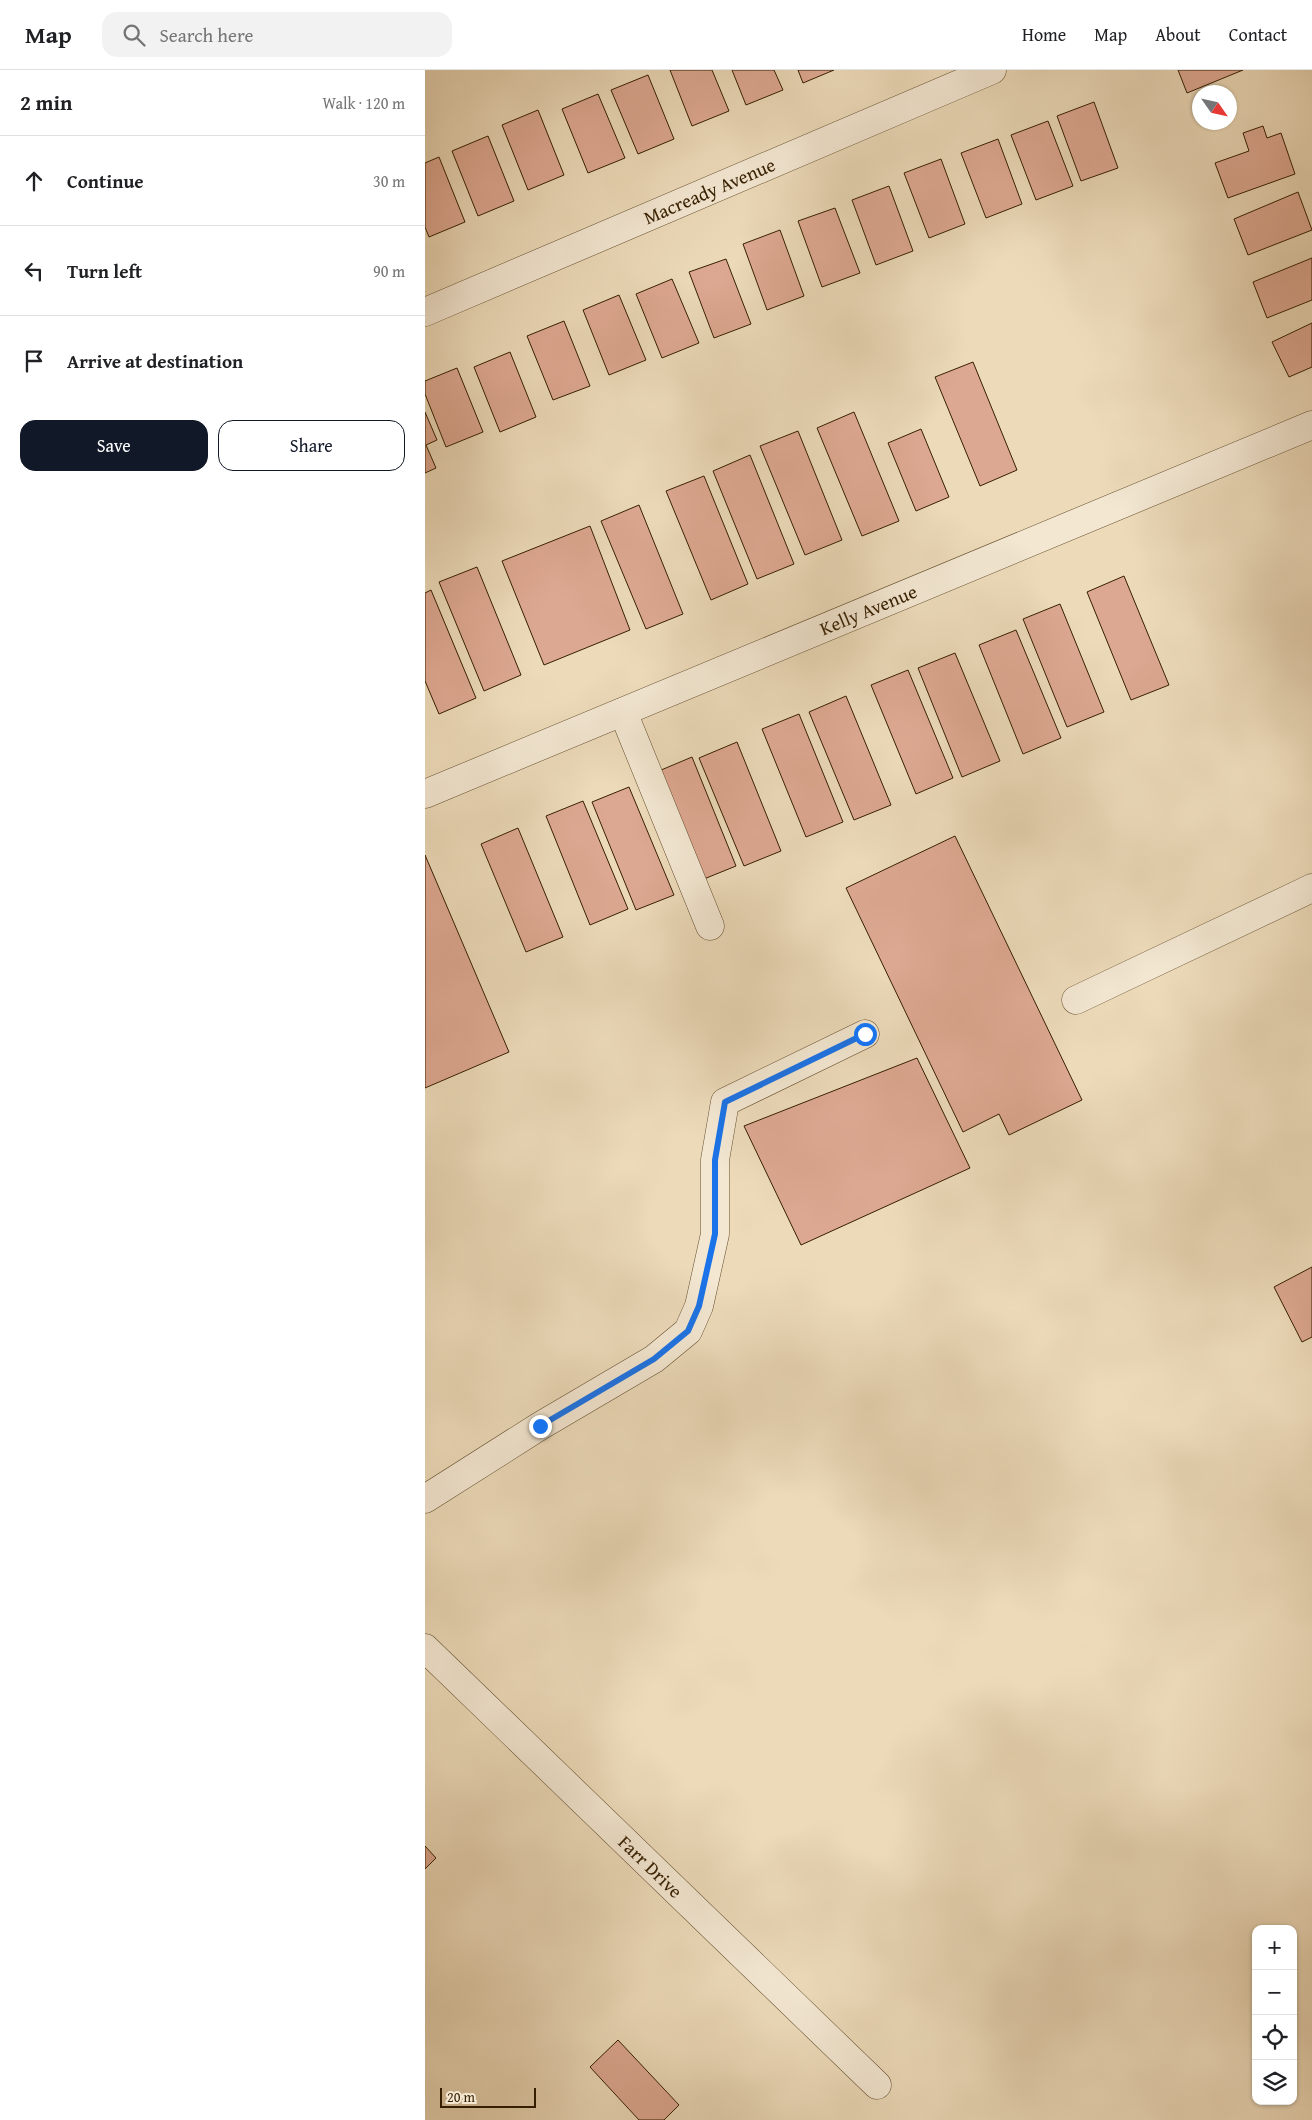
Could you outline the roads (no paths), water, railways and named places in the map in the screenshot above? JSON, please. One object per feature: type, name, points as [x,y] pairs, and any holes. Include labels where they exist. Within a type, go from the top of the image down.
[{"type":"street","name":"Macready Avenue","points":[[425,312],[992,70]]},
{"type":"street","name":"Kelly Avenue","points":[[425,795],[1312,425]]},
{"type":"street","points":[[623,712],[710,926]]},
{"type":"street","points":[[1076,1000],[1312,888]]},
{"type":"street","points":[[425,1498],[540,1426],[654,1359],[688,1331],[699,1306],[715,1234],[715,1160],[725,1102],[865,1034]]},
{"type":"street","name":"Farr Drive","points":[[425,1648],[877,2085]]}]
